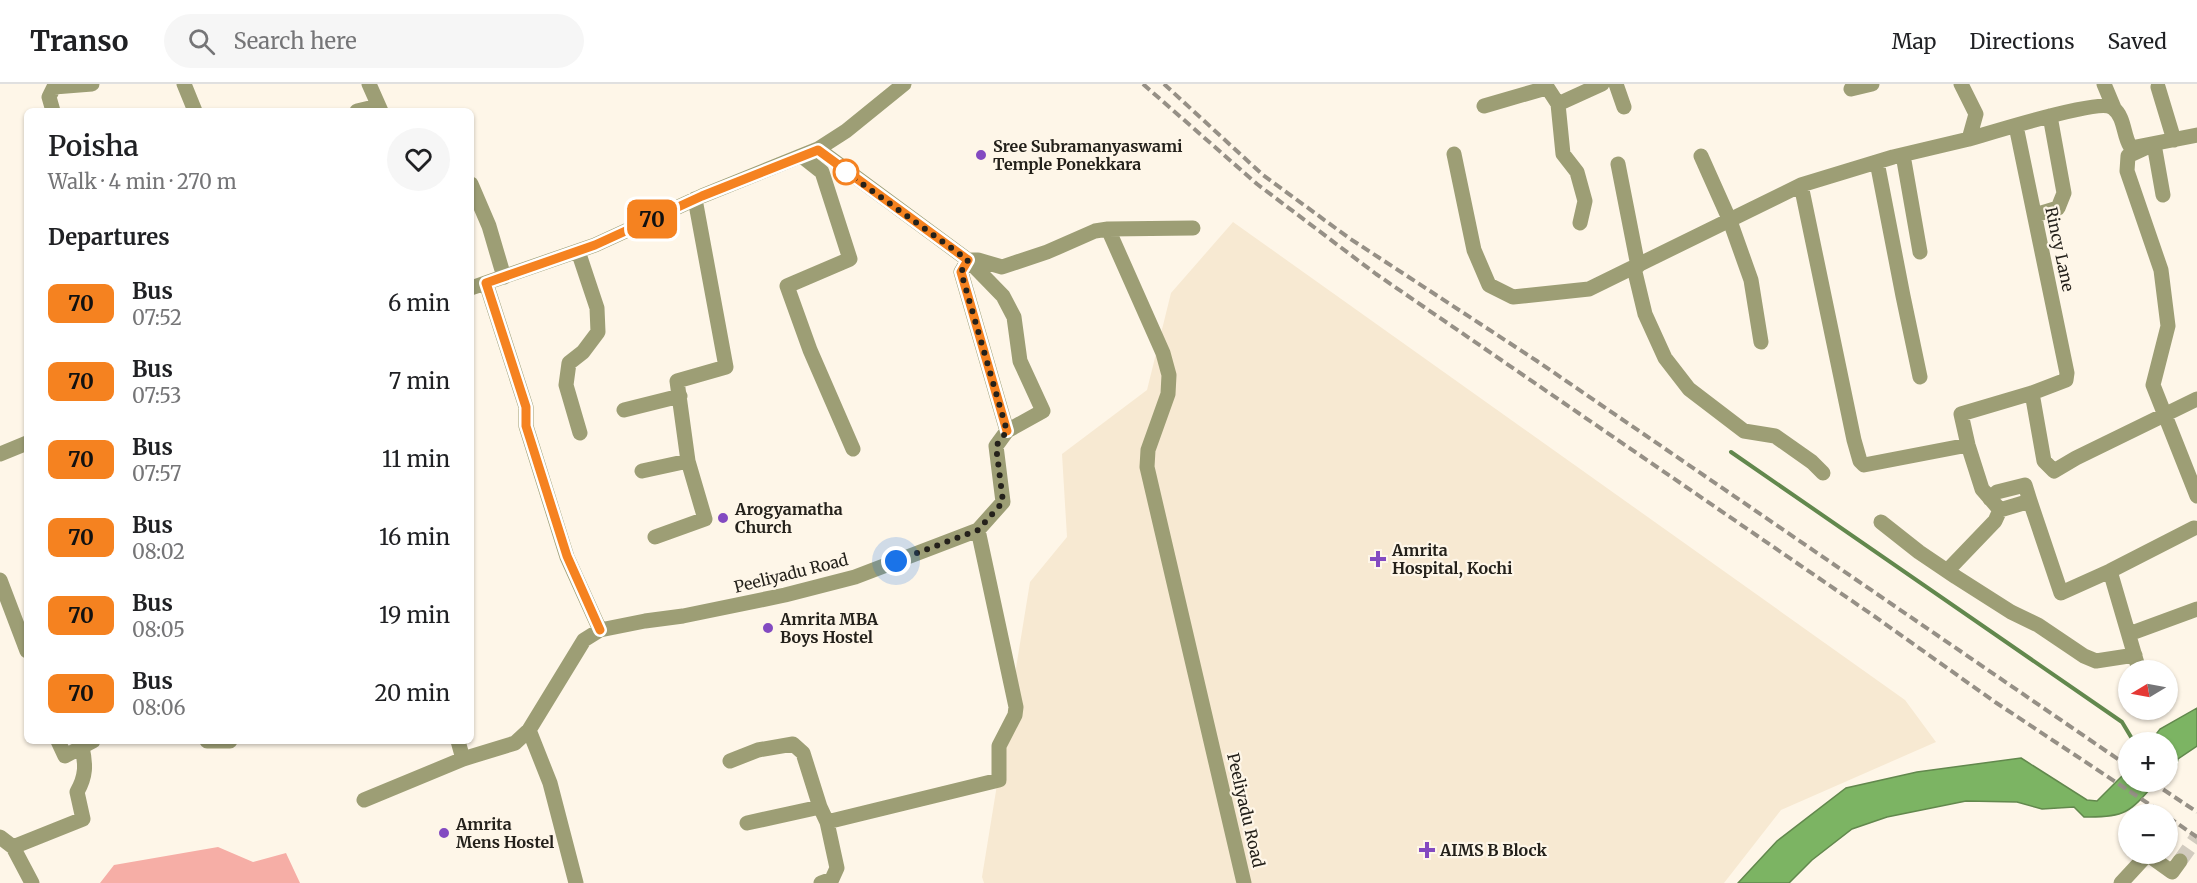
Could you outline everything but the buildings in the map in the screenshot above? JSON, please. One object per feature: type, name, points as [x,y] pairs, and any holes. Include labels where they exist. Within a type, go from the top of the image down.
[{"type":"street","points":[[52,108],[49,97],[54,87],[92,84]]},
{"type":"street","points":[[184,84],[194,108]]},
{"type":"street","points":[[369,84],[380,108]]},
{"type":"street","points":[[474,287],[578,251],[695,199],[818,150],[846,131],[904,84]]},
{"type":"street","points":[[1558,104],[1602,84]]},
{"type":"street","points":[[1616,84],[1624,107]]},
{"type":"street","points":[[1851,89],[1872,84]]},
{"type":"street","points":[[1961,84],[1976,114],[1969,139]]},
{"type":"street","points":[[2104,84],[2122,122],[2130,146],[2136,147],[2197,135]]},
{"type":"street","points":[[1484,106],[1545,86],[1558,104],[1563,154],[1577,172],[1586,201],[1580,223]]},
{"type":"street","points":[[2158,87],[2174,140]]},
{"type":"street","points":[[1454,154],[1474,250],[1489,285],[1513,297],[1589,289],[1801,185],[1903,154],[1969,139],[2050,116],[2104,105],[2114,108]]},
{"type":"street","points":[[2035,215],[2058,208],[2064,193],[2050,116]]},
{"type":"street","name":"Rincy Lane","points":[[2016,126],[2067,373],[2066,380],[2032,393]]},
{"type":"street","points":[[2154,144],[2163,195]]},
{"type":"street","points":[[2154,144],[2128,156],[2127,171],[2161,270],[2168,326],[2152,385],[2197,496]]},
{"type":"street","points":[[818,150],[968,260],[1003,296],[1014,316],[1020,361],[1043,411],[1007,431],[961,272],[968,260]]},
{"type":"street","points":[[1903,154],[1920,252]]},
{"type":"street","points":[[1701,156],[1730,221],[1751,280],[1761,342]]},
{"type":"street","points":[[803,157],[822,172],[850,259],[787,286],[810,350],[853,449]]},
{"type":"street","points":[[1877,162],[1920,377]]},
{"type":"street","points":[[1618,164],[1645,314],[1665,358],[1689,389],[1744,431],[1775,436],[1812,462],[1823,473]]},
{"type":"street","points":[[1801,185],[1860,461],[1864,465],[1968,445]]},
{"type":"street","points":[[474,191],[489,226],[504,277]]},
{"type":"street","points":[[655,537],[705,519],[688,462],[677,381],[726,367],[695,199]]},
{"type":"street","points":[[968,260],[978,260],[1002,267],[1047,252],[1095,231],[1192,228]]},
{"type":"street","name":"Peeliyadu Road","points":[[1108,229],[1163,353],[1169,375],[1168,394],[1148,450],[1147,467],[1244,883]]},
{"type":"street","points":[[578,251],[597,308],[598,332],[583,352],[569,363],[566,385],[580,433]]},
{"type":"street","points":[[364,800],[463,759],[515,743],[529,730],[584,640],[600,630],[567,556],[526,426],[526,407],[486,283]]},
{"type":"street","points":[[1947,571],[1995,521],[1995,504],[1982,489],[1961,414],[2032,393],[2044,461],[2054,471],[2197,399]]},
{"type":"street","points":[[624,410],[680,396]]},
{"type":"street","name":"Peeliyadu Road","points":[[600,630],[785,596],[855,577],[978,530],[1003,502],[996,446],[1007,431]]},
{"type":"street","points":[[0,454],[24,443]]},
{"type":"street","points":[[642,471],[688,462]]},
{"type":"street","points":[[1995,504],[2030,501],[2061,593],[2194,528]]},
{"type":"street","points":[[1881,522],[1918,552],[2084,656],[2096,661],[2135,655]]},
{"type":"street","points":[[827,822],[999,780],[999,746],[1015,715],[1016,707],[978,530]]},
{"type":"street","points":[[2110,571],[2136,660]]},
{"type":"street","points":[[0,580],[24,643]]},
{"type":"street","points":[[2129,634],[2196,612]]},
{"type":"street","points":[[529,730],[550,783],[576,883]]},
{"type":"street","points":[[59,744],[65,756],[87,744]]},
{"type":"street","points":[[13,847],[83,819],[76,792],[83,780],[87,744]]},
{"type":"street","points":[[459,744],[463,759]]},
{"type":"street","points":[[730,760],[758,750],[793,744],[803,753],[827,822],[837,868],[832,879],[821,883]]},
{"type":"street","points":[[747,823],[820,807]]},
{"type":"street","points":[[0,837],[13,847],[32,883]]},
{"type":"street","points":[[2121,883],[2146,856],[2151,856],[2172,872],[2180,861]]},
{"type":"shaded area","name":"Amrita Hospital, Kochi","points":[[1233,222],[1905,700],[1936,742],[1781,810],[1724,883],[984,883],[982,877],[1030,582],[1067,537],[1062,454],[1147,390],[1171,293]]},
{"type":"shaded area","points":[[2197,708],[2197,746],[2178,759],[2178,732],[2158,732]]},
{"type":"shaded area","points":[[2021,758],[2087,800],[2097,801],[2118,780],[2118,792],[2147,792],[2136,804],[2118,804],[2118,814],[2109,816],[2084,817],[2074,807],[2042,809],[2017,802],[1966,801],[1887,817],[1852,829],[1812,860],[1789,883],[1738,883],[1777,841],[1846,788],[1917,772]]},
{"type":"shaded area","points":[[218,847],[253,862],[286,853],[300,883],[100,883],[114,865]]},
{"type":"waterway","points":[[1731,452],[2122,722],[2128,732]]},
{"type":"tunnel","points":[[2180,861],[2197,837]]},
{"type":"railway","points":[[1143,84],[1257,184],[1376,274],[1874,616],[1995,702],[2149,804]]},
{"type":"railway","points":[[1164,84],[1263,175],[1349,238],[1537,361],[2118,759]]},
{"type":"railway","points":[[2167,792],[2197,812]]},
{"type":"railway","points":[[2178,824],[2197,837]]},
{"type":"bus line","name":"70","points":[[600,630],[567,556],[557,526],[548,490],[526,426],[526,407],[486,283],[595,245],[702,196],[818,150],[968,260],[961,272],[1007,431]]},
{"type":"place","name":"Sree Subramanyaswami Temple Ponekkara","points":[[981,155]]},
{"type":"place","name":"Arogyamatha Church","points":[[723,518]]},
{"type":"place","name":"Amrita Hospital, Kochi","points":[[1378,559]]},
{"type":"place","name":"Amrita MBA Boys Hostel","points":[[768,628]]},
{"type":"place","name":"Amrita Mens Hostel","points":[[444,833]]},
{"type":"place","name":"AIMS B Block","points":[[1427,850]]},
{"type":"route","points":[[846,172],[968,260],[961,272],[1007,431],[996,446],[1003,502],[978,530],[896,561]]}]
